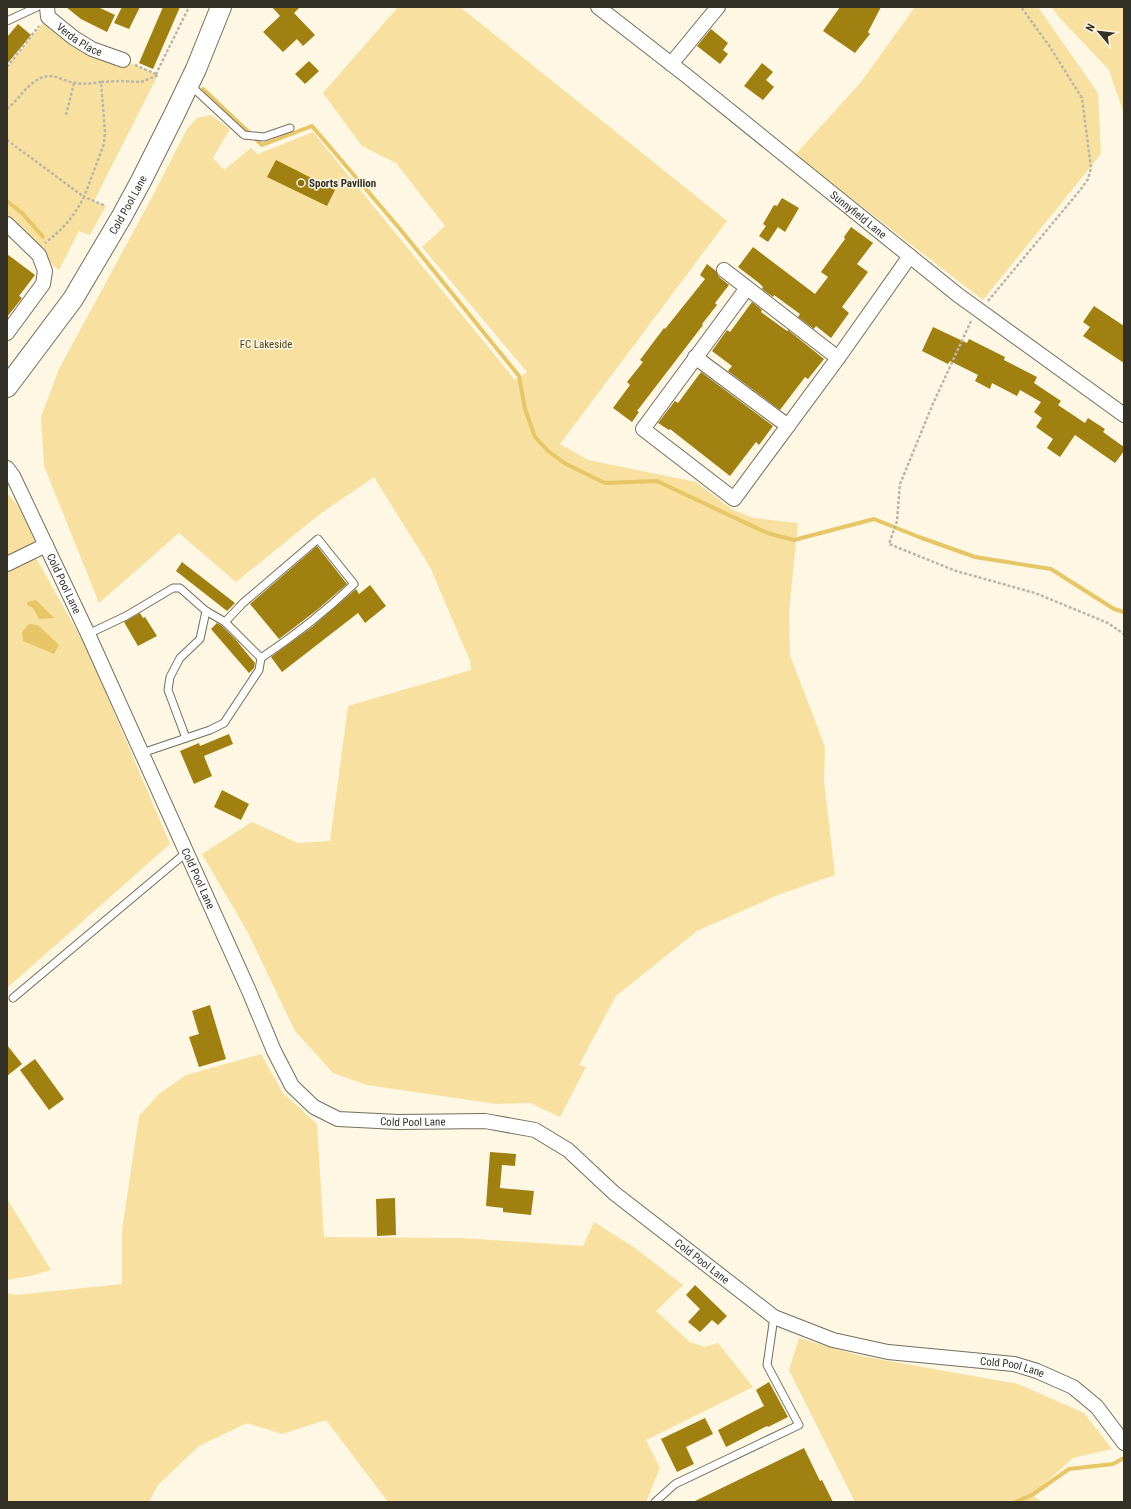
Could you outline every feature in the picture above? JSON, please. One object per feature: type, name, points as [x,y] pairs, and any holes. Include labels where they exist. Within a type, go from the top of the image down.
[{"type":"street","name":"Cold Pool Lane","points":[[7,387],[49,332],[80,287],[141,181],[189,84],[221,7]]},
{"type":"street","points":[[671,64],[718,7]]},
{"type":"street","name":"Sunnyfield Lane","points":[[602,8],[980,311],[1124,415]]},
{"type":"street","name":"Verda Place","points":[[47,12],[74,38],[92,49],[124,60]]},
{"type":"street","points":[[7,224],[39,255],[45,271],[44,284],[7,333]]},
{"type":"street","points":[[747,288],[642,429],[734,499],[838,358],[910,256]]},
{"type":"street","points":[[724,270],[838,358]]},
{"type":"street","points":[[695,357],[788,426]]},
{"type":"street","name":"Cold Pool Lane","points":[[7,468],[13,476],[88,634],[187,852],[274,1051],[292,1086],[314,1107],[338,1119],[398,1122],[485,1121],[535,1130],[568,1150],[614,1193],[774,1317],[833,1340],[888,1352],[1014,1364],[1037,1371],[1073,1387],[1097,1407],[1124,1443]]},
{"type":"street","points":[[7,564],[46,545]]},
{"type":"lane","points":[[7,21],[38,7]]},
{"type":"lane","points":[[189,84],[244,135],[264,137],[290,128]]},
{"type":"lane","points":[[142,753],[210,730],[224,723],[259,670],[261,658],[293,637],[331,606],[354,584],[318,539],[243,604],[225,622]]},
{"type":"lane","points":[[88,634],[126,616],[173,588],[180,588],[206,611],[225,622],[261,658]]},
{"type":"lane","points":[[186,738],[168,690],[170,677],[180,658],[200,639],[206,611]]},
{"type":"lane","points":[[14,998],[187,852]]},
{"type":"lane","points":[[655,1502],[675,1484],[800,1425],[767,1365],[774,1317]]},
{"type":"path","points":[[7,109],[30,85],[40,78],[53,76],[74,83],[85,84],[119,81],[141,82],[158,75],[156,74],[189,7]]},
{"type":"path","points":[[1021,7],[1050,46],[1082,98],[1091,168],[1088,179],[1081,189],[980,311],[973,316],[932,406],[900,484],[897,521],[889,544],[956,571],[1035,593],[1108,623],[1124,634]]},
{"type":"path","points":[[7,67],[47,12]]},
{"type":"path","points":[[124,60],[156,74]]},
{"type":"path","points":[[35,251],[61,231],[74,215],[84,197],[104,144],[105,132],[101,82]]},
{"type":"path","points":[[66,115],[74,83]]},
{"type":"path","points":[[7,140],[84,197],[106,206]]},
{"type":"green space","name":"FC Lakeside","points":[[398,7],[460,7],[727,221],[560,444],[588,460],[696,482],[733,510],[754,518],[798,523],[789,612],[790,655],[825,747],[824,781],[835,875],[778,895],[697,931],[616,996],[579,1065],[586,1067],[560,1117],[530,1103],[496,1104],[367,1085],[333,1073],[295,1031],[247,931],[202,854],[252,822],[298,843],[330,841],[348,706],[471,670],[470,661],[430,567],[374,477],[320,514],[236,582],[179,533],[99,603],[44,466],[41,417],[59,369],[150,201],[187,129],[197,118],[211,115],[230,129],[213,158],[224,170],[251,148],[258,154],[313,132],[515,380],[527,372],[422,247],[445,226],[396,163],[362,146],[323,93]]},
{"type":"green space","points":[[915,7],[1038,7],[1098,93],[1101,154],[983,300],[795,155],[861,82]]},
{"type":"green space","points":[[1052,7],[1124,7],[1124,114],[1109,70],[1057,15]]},
{"type":"green space","points":[[48,17],[123,60],[158,75],[94,201],[106,206],[90,235],[79,231],[59,270],[35,251],[7,224],[7,140],[33,159],[7,139],[7,67]]},
{"type":"green space","points":[[7,493],[18,506],[39,545],[7,561]]},
{"type":"green space","points":[[35,556],[87,649],[170,844],[7,988],[7,572]]},
{"type":"green space","points":[[261,1054],[283,1093],[317,1124],[324,1237],[461,1238],[583,1246],[594,1222],[635,1248],[683,1285],[656,1311],[690,1342],[705,1347],[718,1343],[753,1387],[646,1440],[660,1468],[646,1502],[388,1502],[326,1420],[282,1434],[247,1423],[199,1446],[158,1485],[149,1502],[7,1502],[7,1293],[16,1295],[122,1284],[122,1230],[139,1116],[159,1094],[186,1075]]},
{"type":"green space","points":[[7,1199],[51,1270],[7,1280]]},
{"type":"green space","points":[[799,1338],[861,1356],[1018,1384],[1084,1413],[1112,1449],[1073,1458],[1032,1495],[1042,1502],[855,1502],[789,1370]]},
{"type":"shaded area","points":[[36,600],[54,618],[39,619],[33,608],[27,605],[27,602]]},
{"type":"shaded area","points":[[29,624],[38,625],[59,645],[54,654],[23,641],[22,632]]},
{"type":"building","points":[[66,7],[98,7],[115,15],[107,32],[81,19]]},
{"type":"building","points":[[122,7],[140,7],[129,29],[114,23]]},
{"type":"building","points":[[163,7],[180,7],[153,69],[139,63]]},
{"type":"building","points":[[272,7],[300,7],[294,13],[315,35],[303,46],[297,39],[283,52],[263,32],[280,16]]},
{"type":"building","points":[[840,7],[881,7],[868,32],[870,34],[855,53],[823,31]]},
{"type":"building","points":[[18,24],[31,35],[7,64],[7,37]]},
{"type":"building","points":[[711,29],[728,43],[723,50],[728,54],[720,64],[697,46]]},
{"type":"building","points":[[309,61],[319,71],[305,84],[295,74]]},
{"type":"building","points":[[762,63],[773,72],[766,80],[774,87],[763,100],[744,86]]},
{"type":"building","name":"Sports Pavilion","points":[[276,160],[335,190],[327,206],[267,177]]},
{"type":"building","points":[[782,198],[799,208],[785,232],[778,227],[768,242],[759,236],[766,226],[763,224],[774,205],[777,206]]},
{"type":"building","points":[[851,227],[873,243],[857,264],[868,272],[842,307],[849,313],[831,338],[816,326],[814,329],[798,317],[800,314],[774,295],[773,297],[762,289],[763,287],[759,283],[738,267],[753,247],[815,294],[828,277],[821,272],[845,239],[844,237]]},
{"type":"building","points":[[7,254],[35,275],[19,296],[22,298],[7,317]]},
{"type":"building","points":[[707,264],[729,285],[715,303],[717,305],[702,324],[703,325],[637,411],[639,412],[632,422],[613,408],[630,385],[627,382],[643,362],[640,360],[664,328],[665,329],[705,279],[700,275]]},
{"type":"building","points":[[752,302],[762,310],[761,312],[787,331],[788,330],[824,359],[808,379],[805,377],[780,410],[728,371],[732,366],[712,351],[727,330],[730,332]]},
{"type":"building","points":[[1094,306],[1124,326],[1124,363],[1083,336],[1090,327],[1083,322]]},
{"type":"building","points":[[933,327],[967,343],[969,339],[1005,357],[1004,360],[1037,377],[1034,383],[1061,401],[1058,405],[1085,423],[1088,418],[1105,429],[1103,432],[1124,447],[1124,451],[1115,463],[1075,435],[1060,457],[1047,448],[1053,439],[1036,427],[1042,418],[1034,412],[1041,402],[1020,390],[1017,396],[992,383],[990,389],[975,381],[978,375],[950,361],[948,364],[922,351]]},
{"type":"building","points":[[701,372],[773,426],[759,445],[756,442],[730,476],[670,429],[669,430],[658,423],[675,401],[678,403]]},
{"type":"building","points":[[317,546],[347,584],[317,610],[279,639],[250,604]]},
{"type":"building","points":[[182,562],[235,603],[227,611],[176,571]]},
{"type":"building","points":[[370,585],[386,606],[365,623],[358,613],[282,672],[271,657],[312,627],[356,589],[359,594]]},
{"type":"building","points":[[140,613],[143,618],[145,617],[157,636],[138,646],[124,622]]},
{"type":"building","points":[[217,623],[235,639],[255,663],[254,668],[249,673],[211,629]]},
{"type":"building","points":[[229,734],[233,744],[204,756],[212,776],[194,784],[180,751],[199,743],[200,746]]},
{"type":"building","points":[[222,790],[249,804],[241,820],[214,807]]},
{"type":"building","points":[[210,1005],[226,1059],[199,1067],[189,1037],[199,1034],[192,1011]]},
{"type":"building","points":[[7,1045],[22,1064],[7,1076]]},
{"type":"building","points":[[35,1059],[64,1099],[49,1110],[20,1070]]},
{"type":"building","points":[[490,1152],[516,1154],[515,1166],[502,1165],[500,1188],[534,1191],[531,1215],[503,1212],[503,1208],[486,1206]]},
{"type":"building","points":[[395,1198],[396,1235],[377,1236],[376,1199]]},
{"type":"building","points":[[695,1285],[727,1316],[718,1325],[712,1320],[700,1332],[688,1322],[700,1309],[686,1295]]},
{"type":"building","points":[[769,1382],[788,1417],[726,1447],[718,1430],[764,1406],[756,1390]]},
{"type":"building","points":[[705,1418],[713,1434],[686,1447],[694,1464],[677,1472],[661,1439]]},
{"type":"building","points":[[804,1448],[820,1481],[822,1480],[833,1502],[693,1502]]},
{"type":"waterway","points":[[203,89],[262,145],[312,126],[400,229],[519,376],[525,409],[535,437],[548,451],[566,464],[605,483],[657,481],[767,533],[794,540],[874,519],[975,557],[1051,569],[1114,609],[1124,612]]},
{"type":"waterway","points":[[7,201],[22,213],[43,237]]},
{"type":"waterway","points":[[1015,1502],[1032,1495],[1069,1469],[1113,1464],[1124,1458]]},
{"type":"place","name":"Sports Pavilion","points":[[301,183]]}]
